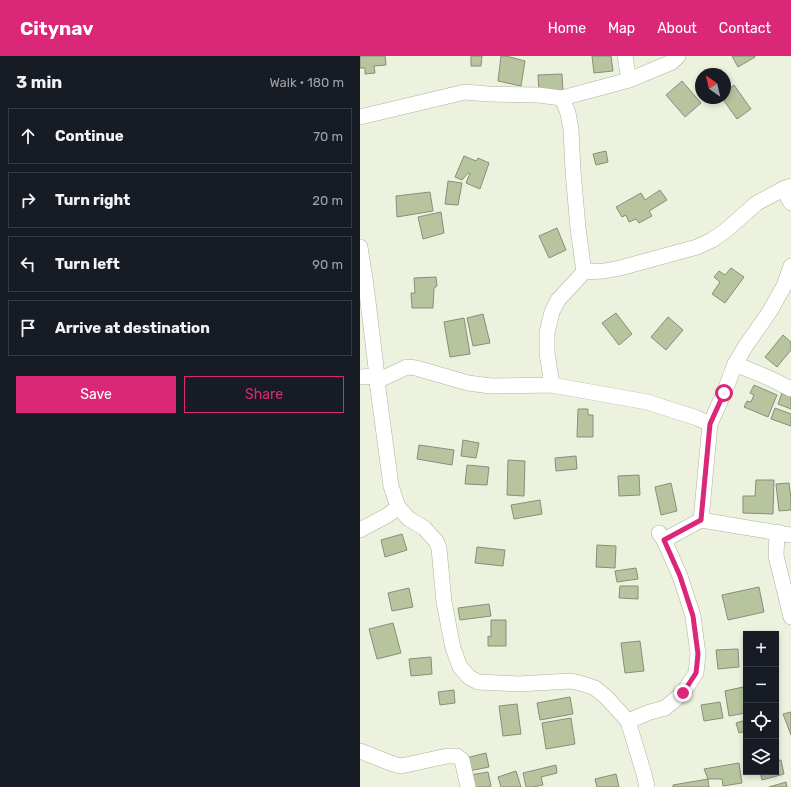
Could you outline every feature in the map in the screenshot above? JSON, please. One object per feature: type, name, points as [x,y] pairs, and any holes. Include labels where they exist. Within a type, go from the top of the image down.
[{"type":"street","points":[[625,56],[629,80]]},
{"type":"street","points":[[360,117],[465,92],[538,95],[562,98],[629,80],[672,62],[678,56]]},
{"type":"street","points":[[562,98],[568,113],[571,129],[578,228],[584,272]]},
{"type":"street","points":[[552,385],[547,353],[547,333],[552,312],[558,300],[584,272],[604,271],[620,268],[697,247],[712,240],[725,231],[757,203],[787,187],[791,203]]},
{"type":"street","points":[[360,247],[391,486],[398,507],[409,520],[424,528],[436,541],[439,548],[444,602],[453,648],[460,667],[469,677],[478,682],[518,684],[571,681],[594,688],[606,697],[628,722],[647,787]]},
{"type":"street","points":[[701,520],[710,424],[735,364],[784,286],[791,266]]},
{"type":"street","points":[[735,364],[791,389]]},
{"type":"street","points":[[360,377],[377,379],[407,368],[416,368],[468,383],[491,386],[552,385],[647,402],[697,418],[710,424]]},
{"type":"street","points":[[360,530],[388,515],[398,507]]},
{"type":"street","points":[[628,722],[650,712],[665,708],[683,693],[696,673],[698,654],[693,616],[680,576],[662,536],[701,520],[784,533],[776,556],[791,617]]},
{"type":"street","points":[[360,751],[401,766],[447,756],[457,756],[462,760],[468,787]]},
{"type":"building","points":[[360,56],[385,56],[386,65],[374,66],[375,73],[365,74],[365,68],[360,68]]},
{"type":"building","points":[[471,56],[482,56],[481,66],[471,66]]},
{"type":"building","points":[[501,56],[525,61],[521,86],[498,81]]},
{"type":"building","points":[[592,56],[611,56],[613,71],[594,73]]},
{"type":"building","points":[[732,56],[755,56],[755,57],[738,67]]},
{"type":"building","points":[[562,74],[563,92],[539,93],[538,75]]},
{"type":"building","points":[[682,81],[695,96],[695,104],[700,104],[685,117],[666,95]]},
{"type":"building","points":[[734,85],[751,109],[737,119],[726,104],[731,104],[731,87]]},
{"type":"building","points":[[606,151],[608,162],[596,165],[593,154]]},
{"type":"building","points":[[464,156],[476,161],[478,158],[489,163],[480,189],[466,183],[470,173],[468,173],[462,180],[455,177]]},
{"type":"building","points":[[448,181],[462,183],[458,205],[445,204]]},
{"type":"building","points":[[660,190],[667,200],[649,211],[652,216],[639,223],[636,219],[629,222],[626,215],[622,217],[616,207],[641,193],[645,200]]},
{"type":"building","points":[[430,192],[433,211],[397,217],[396,196]]},
{"type":"building","points":[[441,212],[444,233],[423,239],[418,217]]},
{"type":"building","points":[[557,228],[566,250],[549,258],[539,236]]},
{"type":"building","points":[[731,268],[744,277],[725,303],[712,294],[720,282],[714,277],[719,271],[725,275]]},
{"type":"building","points":[[436,277],[437,286],[434,288],[433,308],[412,308],[411,293],[415,293],[414,278]]},
{"type":"building","points":[[616,313],[632,334],[619,345],[602,323]]},
{"type":"building","points":[[483,314],[490,343],[473,346],[467,318]]},
{"type":"building","points":[[668,317],[683,330],[666,350],[651,337]]},
{"type":"building","points":[[464,318],[470,354],[450,357],[444,322]]},
{"type":"building","points":[[783,335],[791,342],[791,350],[777,367],[765,357]]},
{"type":"building","points":[[754,385],[777,395],[768,417],[744,407],[747,401],[751,402],[754,395],[750,393]]},
{"type":"building","points":[[782,393],[791,397],[791,409],[778,404]]},
{"type":"building","points":[[775,408],[791,414],[791,426],[771,419]]},
{"type":"building","points":[[578,409],[588,409],[588,415],[593,415],[593,437],[577,437]]},
{"type":"building","points":[[463,440],[479,443],[476,458],[461,456]]},
{"type":"building","points":[[419,445],[454,450],[452,465],[417,459]]},
{"type":"building","points":[[576,456],[577,469],[556,471],[555,458]]},
{"type":"building","points":[[508,460],[525,461],[524,496],[507,495]]},
{"type":"building","points":[[467,465],[489,467],[487,485],[465,484]]},
{"type":"building","points":[[639,475],[640,495],[619,496],[618,476]]},
{"type":"building","points":[[756,480],[774,480],[773,514],[743,513],[743,496],[755,496]]},
{"type":"building","points":[[671,483],[677,511],[661,515],[655,487]]},
{"type":"building","points":[[789,483],[791,510],[779,511],[776,484]]},
{"type":"building","points":[[540,500],[542,514],[514,519],[511,505]]},
{"type":"building","points":[[402,534],[407,550],[385,557],[381,540]]},
{"type":"building","points":[[597,545],[616,546],[615,568],[596,567]]},
{"type":"building","points":[[477,547],[505,550],[503,566],[475,563]]},
{"type":"building","points":[[636,568],[638,579],[617,582],[615,571]]},
{"type":"building","points":[[620,586],[638,586],[638,599],[619,598]]},
{"type":"building","points":[[759,587],[764,612],[728,620],[722,595]]},
{"type":"building","points":[[409,588],[413,607],[392,611],[388,593]]},
{"type":"building","points":[[489,604],[491,616],[460,620],[458,608]]},
{"type":"building","points":[[491,620],[506,620],[506,646],[488,646],[488,636],[491,637]]},
{"type":"building","points":[[393,623],[401,653],[377,659],[369,629]]},
{"type":"building","points":[[640,641],[644,671],[625,673],[621,643]]},
{"type":"building","points":[[738,649],[739,667],[718,669],[716,650]]},
{"type":"building","points":[[431,657],[432,674],[411,676],[409,659]]},
{"type":"building","points":[[743,687],[743,714],[729,716],[725,691]]},
{"type":"building","points":[[454,690],[455,703],[440,705],[438,692]]},
{"type":"building","points":[[570,697],[573,714],[540,720],[537,703]]},
{"type":"building","points":[[720,702],[723,718],[704,721],[701,705]]},
{"type":"building","points":[[517,704],[521,734],[503,736],[499,706]]},
{"type":"building","points":[[791,712],[791,735],[783,714]]},
{"type":"building","points":[[571,718],[575,744],[546,749],[542,723]]},
{"type":"building","points":[[743,721],[743,732],[739,733],[736,723]]},
{"type":"building","points":[[486,753],[489,767],[469,771],[466,758]]},
{"type":"building","points":[[779,760],[781,760],[784,774],[762,780],[761,775],[779,775]]},
{"type":"building","points":[[739,763],[742,783],[723,786],[722,779],[708,779],[704,769]]},
{"type":"building","points":[[556,765],[557,773],[541,777],[543,785],[526,787],[523,773]]},
{"type":"building","points":[[516,771],[521,787],[501,787],[498,777]]},
{"type":"building","points":[[488,772],[491,786],[472,787],[470,775]]},
{"type":"building","points":[[616,774],[619,787],[597,787],[595,779]]},
{"type":"building","points":[[708,779],[709,787],[673,787],[673,785]]},
{"type":"building","points":[[786,782],[787,787],[769,787]]},
{"type":"route","points":[[683,693],[696,673],[698,654],[693,616],[680,576],[664,540],[701,520],[710,424],[724,393]]}]
